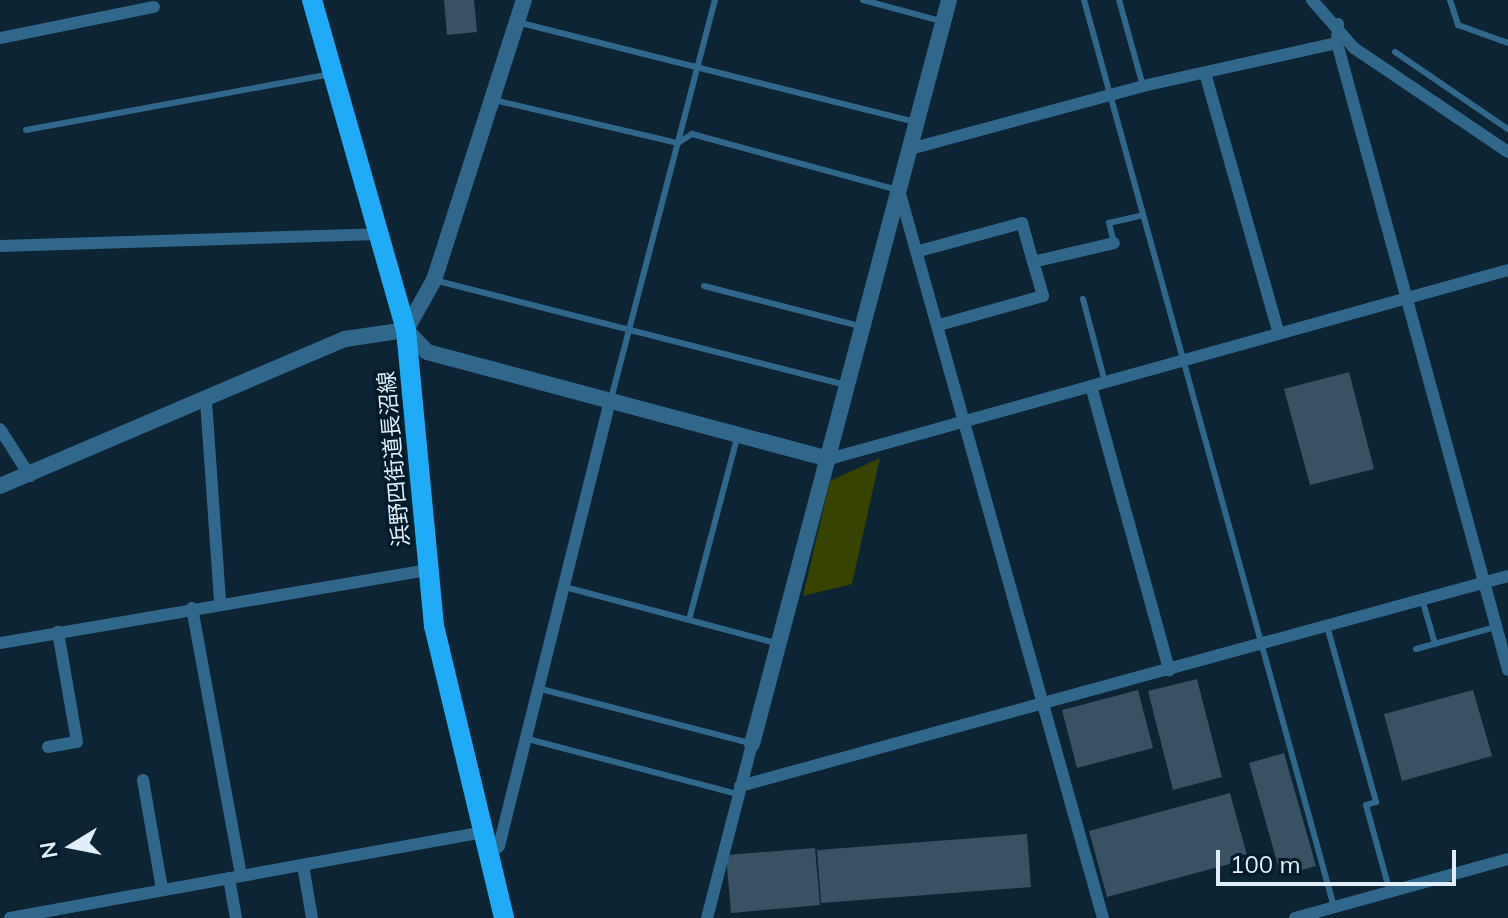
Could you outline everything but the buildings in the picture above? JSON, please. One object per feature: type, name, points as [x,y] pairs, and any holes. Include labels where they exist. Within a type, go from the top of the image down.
[{"type":"main road","name":"浜野四街道長沼線","points":[[312,0],[406,330],[427,570],[448,704],[504,918]]},
{"type":"street","points":[[406,330],[434,280],[524,0]]},
{"type":"street","points":[[707,918],[949,0]]},
{"type":"street","points":[[1312,0],[1338,24],[1354,48],[1508,152]]},
{"type":"street","points":[[0,38],[154,7]]},
{"type":"street","points":[[1338,24],[1337,43],[1508,670]]},
{"type":"street","points":[[910,149],[1143,86],[1337,43]]},
{"type":"street","points":[[1205,73],[1279,334]]},
{"type":"street","points":[[899,190],[919,251],[1103,918]]},
{"type":"street","points":[[919,251],[1022,223],[1043,296],[939,325]]},
{"type":"street","points":[[0,246],[378,234]]},
{"type":"street","points":[[1033,262],[1114,243]]},
{"type":"street","points":[[406,330],[427,352],[829,459],[1508,270]]},
{"type":"street","points":[[0,486],[30,476],[345,339],[406,330]]},
{"type":"street","points":[[1091,386],[1169,670]]},
{"type":"street","points":[[206,401],[220,603]]},
{"type":"street","points":[[486,857],[499,846],[610,402]]},
{"type":"street","points":[[0,429],[30,476]]},
{"type":"street","points":[[0,643],[427,570]]},
{"type":"street","points":[[739,790],[1508,576]]},
{"type":"street","points":[[192,608],[235,877],[236,918]]},
{"type":"street","points":[[48,747],[77,742],[58,632]]},
{"type":"street","points":[[143,780],[162,889]]},
{"type":"street","points":[[10,918],[480,833]]},
{"type":"street","points":[[1295,918],[1508,859]]},
{"type":"street","points":[[303,865],[312,918]]},
{"type":"lane","points":[[610,402],[715,0]]},
{"type":"lane","points":[[863,0],[943,21]]},
{"type":"lane","points":[[1084,0],[1334,907]]},
{"type":"lane","points":[[1119,0],[1143,86]]},
{"type":"lane","points":[[1450,0],[1458,25],[1508,43]]},
{"type":"lane","points":[[516,22],[917,122]]},
{"type":"lane","points":[[1395,52],[1508,129]]},
{"type":"lane","points":[[26,130],[333,74]]},
{"type":"lane","points":[[490,99],[678,143],[692,134],[899,190]]},
{"type":"lane","points":[[1114,243],[1109,223],[1143,215]]},
{"type":"lane","points":[[434,280],[848,386]]},
{"type":"lane","points":[[704,286],[864,327]]},
{"type":"lane","points":[[1083,299],[1105,382]]},
{"type":"lane","points":[[689,620],[738,435]]},
{"type":"lane","points":[[562,586],[781,644]]},
{"type":"lane","points":[[1422,599],[1435,644]]},
{"type":"lane","points":[[1327,626],[1376,802],[1366,805],[1390,892]]},
{"type":"lane","points":[[1416,649],[1496,627]]},
{"type":"lane","points":[[537,688],[752,744]]},
{"type":"lane","points":[[524,738],[739,790]]},
{"type":"green space","points":[[880,458],[852,584],[803,596],[830,481]]}]
